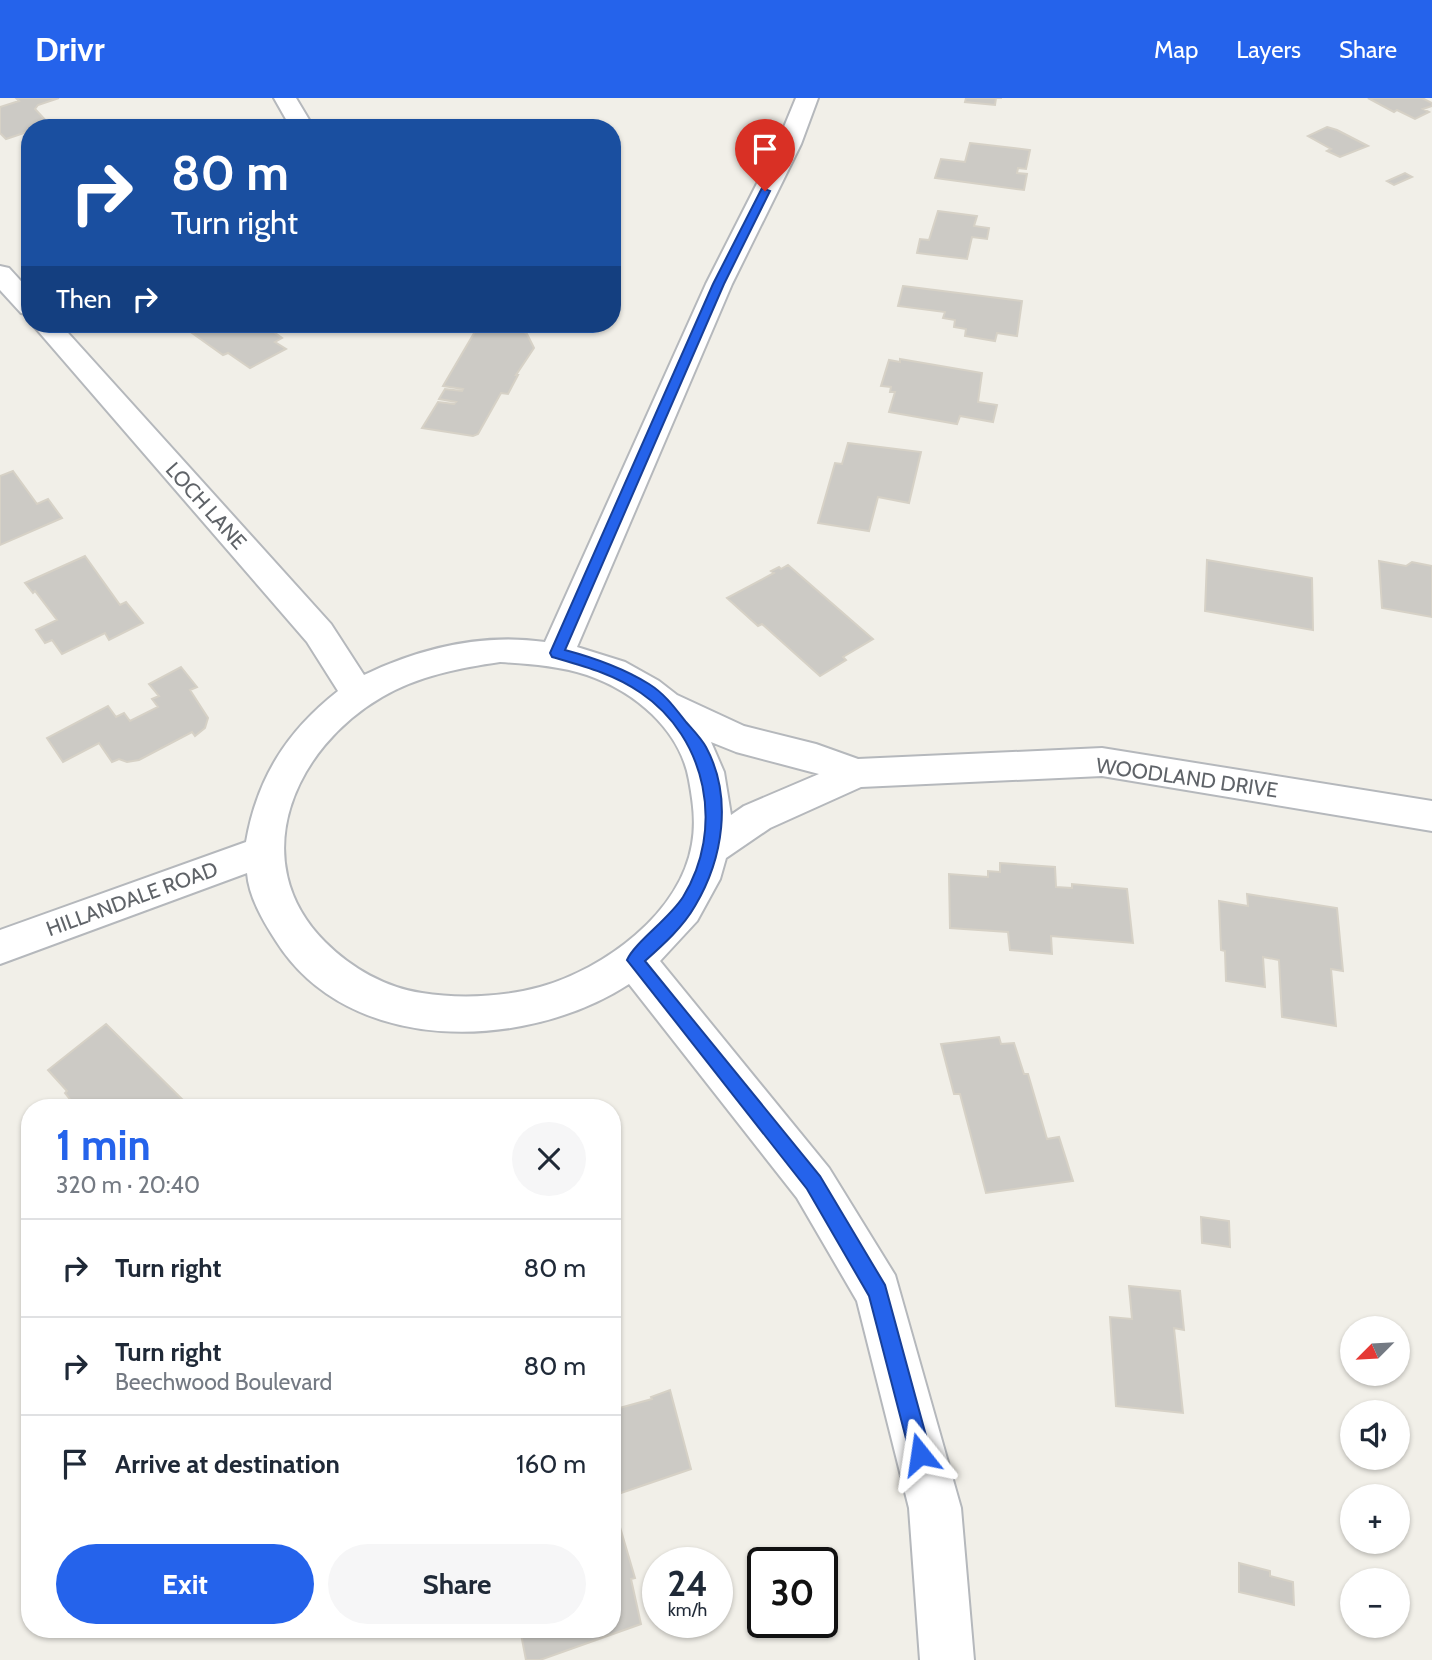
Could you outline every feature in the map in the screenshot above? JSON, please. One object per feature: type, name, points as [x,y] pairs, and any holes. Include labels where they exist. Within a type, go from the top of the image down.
[{"type":"street","points":[[285,98],[298,119]]},
{"type":"street","points":[[557,653],[719,284],[789,144],[807,98]]},
{"type":"street","points":[[0,274],[21,297]]},
{"type":"street","name":"LOCH LANE","points":[[53,333],[319,633],[358,695]]},
{"type":"street","points":[[500,650],[557,653],[597,664],[645,688],[664,703],[700,750],[713,795],[714,833],[705,869],[689,901],[671,926],[635,960],[602,982],[537,1007],[500,1014],[418,1012],[360,993],[329,974],[289,933],[271,896],[264,851],[269,808],[287,768],[333,714],[358,695],[393,676],[451,656],[500,650]]},
{"type":"street","name":"WOODLAND DRIVE","points":[[664,703],[736,738],[816,758],[857,773]]},
{"type":"street","name":"WOODLAND DRIVE","points":[[710,849],[757,817],[857,773],[1102,762],[1432,816]]},
{"type":"street","name":"HILLANDALE ROAD","points":[[0,947],[264,851]]},
{"type":"street","points":[[635,960],[814,1183],[878,1292],[934,1508],[947,1660]]},
{"type":"building","points":[[16,98],[59,98],[38,105],[35,109],[44,119],[21,119],[21,134],[6,139],[0,133],[0,107],[19,101]]},
{"type":"building","points":[[966,98],[996,98],[995,105],[965,102]]},
{"type":"building","points":[[1368,98],[1422,98],[1432,103],[1432,106],[1423,109],[1429,112],[1415,119],[1397,110],[1394,112]]},
{"type":"building","points":[[1327,127],[1368,146],[1340,157],[1327,151],[1331,149],[1308,136]]},
{"type":"building","points":[[970,143],[1030,150],[1026,169],[1018,168],[1017,173],[1027,174],[1024,190],[935,178],[941,159],[965,162]]},
{"type":"building","points":[[1405,173],[1412,177],[1394,185],[1387,181]]},
{"type":"building","points":[[938,211],[977,216],[974,226],[989,228],[987,239],[972,237],[967,259],[917,253],[920,239],[929,240]]},
{"type":"building","points":[[903,286],[1022,301],[1017,336],[997,333],[995,341],[965,336],[966,329],[954,327],[955,320],[943,318],[945,312],[898,306]]},
{"type":"building","points":[[192,333],[275,333],[282,338],[275,342],[286,349],[250,368],[228,353],[223,355]]},
{"type":"building","points":[[474,333],[527,334],[534,348],[516,375],[508,394],[501,393],[478,434],[473,436],[422,428],[438,402],[456,402],[439,399],[445,389],[463,389],[443,386]]},
{"type":"building","points":[[900,359],[982,373],[978,402],[997,405],[993,422],[960,416],[957,424],[889,412],[895,392],[890,392],[891,387],[881,386],[889,360],[900,362]]},
{"type":"building","points":[[848,443],[921,452],[909,503],[878,497],[869,531],[818,523],[835,463],[842,464]]},
{"type":"building","points":[[13,471],[37,504],[48,499],[62,518],[0,545],[0,476]]},
{"type":"building","points":[[85,556],[120,605],[126,602],[143,623],[109,640],[105,633],[62,654],[52,640],[45,643],[36,630],[57,620],[35,591],[33,593],[25,583]]},
{"type":"building","points":[[1207,560],[1312,578],[1313,630],[1205,611]]},
{"type":"building","points":[[1379,561],[1406,566],[1412,562],[1432,566],[1432,617],[1382,608]]},
{"type":"building","points":[[788,565],[873,639],[843,657],[846,660],[820,676],[762,624],[758,626],[727,598],[774,573],[771,571]]},
{"type":"building","points":[[181,667],[197,687],[190,690],[208,718],[205,728],[195,736],[192,732],[139,760],[127,762],[119,759],[112,762],[99,743],[63,762],[47,738],[108,706],[116,717],[124,713],[130,721],[158,707],[152,699],[159,696],[149,684]]},
{"type":"building","points":[[1000,863],[1055,867],[1056,887],[1072,888],[1072,884],[1127,889],[1133,943],[1051,936],[1052,954],[1010,950],[1008,932],[950,928],[949,874],[988,877],[988,871],[1000,872]]},
{"type":"building","points":[[1247,894],[1337,908],[1343,971],[1331,969],[1336,1026],[1282,1017],[1279,960],[1263,957],[1265,987],[1226,981],[1225,951],[1221,950],[1219,901],[1248,906]]},
{"type":"building","points":[[106,1024],[182,1099],[70,1099],[65,1093],[67,1091],[48,1070]]},
{"type":"building","points":[[999,1037],[1001,1044],[1014,1043],[1024,1074],[1028,1074],[1047,1139],[1059,1137],[1073,1181],[986,1193],[960,1094],[954,1094],[941,1044]]},
{"type":"building","points":[[1201,1217],[1229,1221],[1230,1247],[1202,1243]]},
{"type":"building","points":[[1129,1286],[1180,1291],[1184,1330],[1174,1328],[1183,1413],[1116,1406],[1110,1317],[1132,1319]]},
{"type":"building","points":[[670,1390],[691,1469],[621,1493],[621,1408],[652,1399],[651,1397]]},
{"type":"building","points":[[621,1531],[635,1578],[631,1579],[641,1624],[621,1631]]},
{"type":"building","points":[[1239,1563],[1270,1571],[1270,1576],[1293,1582],[1294,1605],[1239,1592]]},
{"type":"building","points":[[522,1638],[602,1638],[540,1660],[526,1660]]},
{"type":"route","points":[[765,191],[719,284],[557,653],[597,664],[645,688],[664,703],[700,750],[713,795],[714,833],[705,869],[689,901],[671,926],[635,960],[814,1183],[878,1292],[920,1454]]}]
